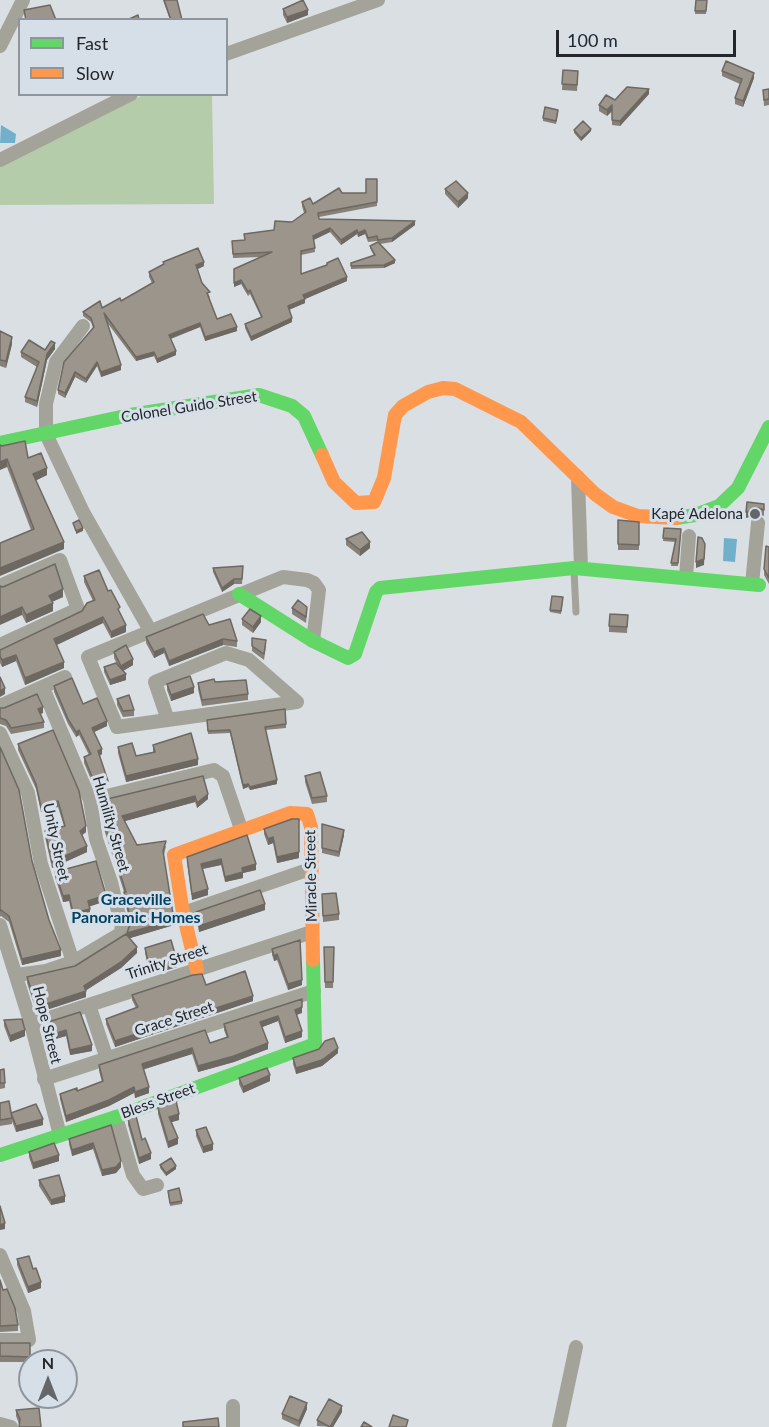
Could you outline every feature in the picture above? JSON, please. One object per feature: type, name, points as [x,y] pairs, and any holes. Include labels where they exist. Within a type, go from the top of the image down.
[{"type":"street","points":[[0,46],[23,0]]},
{"type":"street","points":[[228,53],[378,0]]},
{"type":"street","points":[[0,160],[127,96]]},
{"type":"street","points":[[83,326],[56,362],[46,404],[46,434],[83,512],[151,632]]},
{"type":"street","name":"Colonel Guido Street","points":[[0,443],[130,415],[259,395],[292,406],[304,416],[334,482],[356,503],[374,502],[384,478],[391,426],[395,415],[403,406],[428,392],[443,388],[473,396],[521,422],[613,507],[638,516],[667,519],[696,515],[719,506],[738,488],[769,427]]},
{"type":"street","points":[[577,568],[578,477]]},
{"type":"street","points":[[240,594],[313,641],[339,656],[348,658],[355,654],[376,592],[380,588],[577,568],[756,584],[759,523]]},
{"type":"street","points":[[686,578],[689,536]]},
{"type":"street","points":[[0,586],[60,560],[78,609],[0,645]]},
{"type":"street","points":[[168,720],[155,682],[226,653],[249,660],[297,702],[168,720],[117,727],[88,657],[283,577],[295,577],[314,583],[319,590],[313,641]]},
{"type":"street","points":[[0,706],[65,677]]},
{"type":"street","name":"Humility Street","points":[[17,975],[46,971],[73,962],[120,934],[122,928],[111,882],[96,839],[90,800],[43,688]]},
{"type":"street","name":"Unity Street","points":[[0,733],[28,793],[41,864],[73,962]]},
{"type":"street","points":[[90,800],[214,770],[223,776],[241,829]]},
{"type":"street","name":"Miracle Street","points":[[183,914],[174,855],[290,813],[307,814],[311,827],[315,1044]]},
{"type":"street","points":[[197,970],[183,914],[310,869]]},
{"type":"street","name":"Hope Street","points":[[1,929],[17,975],[60,1135]]},
{"type":"street","name":"Trinity Street","points":[[31,1024],[312,932]]},
{"type":"street","name":"Grace Street","points":[[44,1079],[314,991]]},
{"type":"street","points":[[89,1005],[107,1059]]},
{"type":"street","name":"Bless Street","points":[[0,1155],[116,1117],[315,1044]]},
{"type":"street","points":[[116,1117],[132,1175],[143,1189],[157,1185]]},
{"type":"street","points":[[0,1255],[24,1311],[29,1340],[0,1340]]},
{"type":"street","points":[[559,1427],[576,1347]]},
{"type":"street","points":[[233,1406],[233,1427]]},
{"type":"street","points":[[0,1424],[11,1427]]},
{"type":"lane","points":[[576,612],[577,568]]},
{"type":"green space","points":[[141,96],[212,96],[214,204],[0,205],[0,163]]},
{"type":"water","points":[[1,125],[16,134],[15,143],[0,143]]},
{"type":"water","points":[[724,538],[737,539],[735,562],[723,561]]},
{"type":"building","points":[[164,0],[177,0],[182,18],[170,18]]},
{"type":"building","points":[[303,0],[308,10],[287,17],[283,9]]},
{"type":"building","points":[[696,0],[707,0],[706,11],[695,11]]},
{"type":"building","points":[[50,5],[55,18],[26,18],[24,10]]},
{"type":"building","points":[[726,61],[754,73],[743,101],[735,98],[742,79],[722,71]]},
{"type":"building","points":[[563,70],[578,71],[577,85],[562,84]]},
{"type":"building","points":[[627,87],[649,89],[620,121],[612,120],[612,105],[607,110],[599,105],[606,95],[615,100]]},
{"type":"building","points":[[769,89],[769,99],[764,100],[763,90]]},
{"type":"building","points":[[545,107],[558,110],[556,121],[543,118]]},
{"type":"building","points":[[583,121],[591,129],[581,138],[574,130]]},
{"type":"building","points":[[366,179],[377,179],[377,202],[318,213],[319,219],[415,221],[392,238],[378,240],[377,236],[368,238],[365,230],[358,233],[357,230],[341,240],[330,228],[313,236],[315,248],[301,251],[301,274],[327,265],[338,258],[347,277],[303,295],[305,299],[288,306],[292,318],[251,337],[245,324],[262,317],[250,290],[248,292],[241,280],[234,283],[234,269],[272,252],[233,254],[232,241],[245,240],[244,234],[274,230],[275,221],[292,222],[306,212],[302,202],[310,198],[313,204],[339,188],[342,193],[366,193]]},
{"type":"building","points":[[456,181],[468,193],[458,202],[445,189]]},
{"type":"building","points":[[378,242],[395,260],[384,265],[351,266],[351,263],[375,255],[370,246]]},
{"type":"building","points":[[198,248],[204,262],[196,265],[202,283],[210,292],[207,293],[217,319],[231,314],[237,327],[205,337],[200,323],[169,335],[176,351],[157,359],[154,352],[136,357],[104,313],[121,365],[101,372],[97,362],[86,379],[75,372],[65,393],[58,390],[64,362],[94,327],[91,318],[83,312],[100,301],[102,308],[120,298],[121,301],[154,282],[149,272],[164,264],[163,262]]},
{"type":"building","points":[[0,331],[12,337],[6,361],[0,360]]},
{"type":"building","points":[[29,340],[45,350],[51,341],[55,343],[47,354],[37,401],[25,397],[39,362],[21,352]]},
{"type":"building","points":[[25,441],[28,458],[41,453],[47,468],[33,474],[64,542],[0,568],[0,543],[34,529],[7,459],[0,462],[0,445]]},
{"type":"building","points":[[747,502],[764,504],[764,510],[758,508],[746,512]]},
{"type":"building","points":[[79,520],[83,528],[76,531],[73,523]]},
{"type":"building","points":[[618,520],[639,522],[639,545],[618,544]]},
{"type":"building","points":[[664,528],[681,529],[678,563],[671,563],[676,539],[663,538]]},
{"type":"building","points":[[362,532],[370,542],[360,550],[346,539]]},
{"type":"building","points":[[698,537],[702,538],[705,544],[704,559],[696,562]]},
{"type":"building","points":[[766,546],[769,547],[769,578],[764,569]]},
{"type":"building","points":[[55,564],[63,589],[49,596],[53,603],[26,615],[22,607],[0,617],[0,586],[3,587]]},
{"type":"building","points":[[243,566],[242,579],[234,579],[222,588],[213,568]]},
{"type":"building","points":[[99,570],[108,591],[111,590],[120,607],[118,609],[126,625],[111,632],[103,617],[54,639],[64,662],[25,678],[16,655],[2,660],[0,650],[82,611],[87,603],[95,600],[84,576]]},
{"type":"building","points":[[552,596],[563,597],[561,611],[550,610]]},
{"type":"building","points":[[298,600],[307,607],[306,617],[292,608]]},
{"type":"building","points":[[250,609],[261,616],[253,627],[242,619]]},
{"type":"building","points":[[203,614],[209,625],[230,619],[237,641],[223,639],[169,661],[164,648],[154,652],[146,637]]},
{"type":"building","points":[[610,614],[628,615],[627,627],[609,626]]},
{"type":"building","points":[[252,638],[266,640],[264,654],[252,646]]},
{"type":"building","points":[[126,645],[133,659],[121,666],[114,652]]},
{"type":"building","points":[[116,663],[126,674],[110,680],[104,667]]},
{"type":"building","points":[[190,676],[194,687],[171,695],[167,684]]},
{"type":"building","points":[[0,677],[5,688],[0,691]]},
{"type":"building","points":[[72,678],[83,704],[97,698],[107,721],[92,728],[102,749],[98,751],[108,781],[95,784],[84,757],[91,754],[79,730],[76,732],[68,719],[54,686]]},
{"type":"building","points":[[214,679],[215,682],[246,680],[248,694],[202,700],[198,683]]},
{"type":"building","points":[[37,694],[43,707],[38,709],[44,722],[11,728],[6,720],[0,718],[0,708]]},
{"type":"building","points":[[129,695],[134,710],[123,711],[117,699]]},
{"type":"building","points":[[285,709],[286,724],[265,727],[277,780],[250,787],[248,784],[243,785],[230,730],[208,731],[207,720]]},
{"type":"building","points":[[53,730],[79,791],[86,826],[80,831],[87,846],[52,862],[45,831],[65,826],[58,801],[41,807],[36,784],[18,744]]},
{"type":"building","points":[[191,733],[198,759],[126,776],[118,747],[132,743],[136,756],[155,752],[153,745]]},
{"type":"building","points":[[0,747],[19,790],[32,861],[49,920],[61,950],[22,959],[9,916],[0,911]]},
{"type":"building","points":[[320,772],[327,796],[312,798],[305,776]]},
{"type":"building","points":[[203,776],[208,794],[197,803],[195,796],[122,816],[137,845],[166,841],[163,851],[174,920],[127,933],[131,921],[124,892],[126,892],[104,823],[103,800]]},
{"type":"building","points":[[292,819],[299,819],[299,852],[277,857],[273,837],[268,839],[264,829]]},
{"type":"building","points":[[322,824],[344,830],[339,852],[322,848]]},
{"type":"building","points":[[247,835],[256,864],[242,868],[243,872],[225,877],[221,859],[201,864],[208,889],[192,894],[187,857]]},
{"type":"building","points":[[96,861],[106,895],[88,901],[90,909],[73,913],[69,895],[63,896],[55,872]]},
{"type":"building","points":[[260,890],[265,904],[199,926],[196,912]]},
{"type":"building","points":[[336,893],[339,914],[323,916],[322,894]]},
{"type":"building","points":[[126,934],[137,947],[121,962],[84,986],[86,991],[37,1007],[27,977],[75,966]]},
{"type":"building","points":[[171,940],[177,961],[150,970],[145,948]]},
{"type":"building","points":[[300,940],[302,980],[288,984],[277,954],[274,956],[272,949]]},
{"type":"building","points":[[324,947],[334,947],[333,982],[325,982]]},
{"type":"building","points":[[245,971],[253,996],[115,1041],[106,1019],[138,1007],[132,995],[193,975],[202,974],[206,985]]},
{"type":"building","points":[[302,999],[302,1007],[295,1010],[302,1031],[285,1037],[278,1016],[260,1022],[268,1043],[234,1056],[198,1066],[192,1048],[142,1064],[149,1087],[135,1092],[134,1087],[109,1100],[66,1116],[60,1094],[77,1088],[77,1091],[103,1081],[99,1065],[205,1030],[210,1043],[228,1037],[224,1024]]},
{"type":"building","points":[[80,1012],[92,1045],[70,1050],[66,1030],[45,1037],[42,1024]]},
{"type":"building","points":[[22,1019],[25,1030],[10,1036],[4,1020]]},
{"type":"building","points":[[334,1038],[338,1048],[322,1060],[296,1068],[293,1058],[319,1049],[325,1041]]},
{"type":"building","points":[[267,1068],[270,1075],[243,1087],[239,1078]]},
{"type":"building","points":[[4,1069],[5,1083],[0,1083],[0,1070]]},
{"type":"building","points":[[9,1101],[12,1118],[0,1120],[0,1103]]},
{"type":"building","points":[[176,1101],[179,1114],[169,1117],[178,1138],[168,1142],[158,1108]]},
{"type":"building","points":[[36,1104],[43,1119],[16,1126],[11,1113]]},
{"type":"building","points":[[136,1116],[142,1140],[145,1138],[151,1153],[139,1158],[128,1119]]},
{"type":"building","points":[[111,1125],[121,1161],[116,1167],[102,1170],[93,1143],[72,1150],[69,1139]]},
{"type":"building","points":[[206,1127],[213,1144],[203,1147],[196,1130]]},
{"type":"building","points":[[54,1143],[59,1155],[33,1163],[29,1152]]},
{"type":"building","points":[[171,1158],[176,1166],[166,1173],[160,1165]]},
{"type":"building","points":[[59,1175],[65,1196],[51,1200],[39,1180]]},
{"type":"building","points":[[179,1188],[182,1201],[170,1203],[168,1191]]},
{"type":"building","points":[[0,1206],[5,1223],[0,1225]]},
{"type":"building","points":[[29,1256],[33,1269],[36,1268],[41,1282],[28,1287],[17,1259]]},
{"type":"building","points":[[0,1280],[3,1290],[7,1289],[15,1308],[18,1325],[0,1326]]},
{"type":"building","points":[[0,1343],[30,1343],[30,1349],[18,1349],[18,1357],[0,1356]]},
{"type":"building","points":[[290,1396],[307,1403],[299,1421],[282,1414]]},
{"type":"building","points":[[329,1399],[342,1406],[330,1427],[317,1420]]},
{"type":"building","points":[[39,1409],[41,1427],[19,1427],[20,1419],[16,1410]]},
{"type":"building","points":[[393,1415],[408,1420],[406,1427],[389,1427]]},
{"type":"building","points":[[218,1418],[219,1427],[183,1427],[183,1422]]},
{"type":"building","points":[[364,1422],[372,1427],[361,1427]]},
{"type":"traffic: fast","points":[[0,443],[130,415],[259,395],[292,406],[304,416],[322,455]]},
{"type":"traffic: fast","points":[[676,518],[695,515],[719,506],[738,488],[769,427]]},
{"type":"traffic: fast","points":[[239,594],[313,641],[348,658],[355,654],[376,592],[380,588],[574,568],[759,585]]},
{"type":"traffic: fast","points":[[0,1155],[116,1117],[315,1044],[313,960]]},
{"type":"traffic: slow","points":[[322,455],[334,482],[356,503],[374,502],[384,478],[395,415],[403,406],[428,392],[443,388],[455,389],[521,422],[595,494],[613,507],[638,516],[676,518]]},
{"type":"traffic: slow","points":[[197,970],[183,913],[174,855],[290,813],[307,814],[311,827],[313,960]]},
{"type":"place","name":"Kapé Adelona","points":[[755,514]]},
{"type":"district","name":"Graceville Panoramic Homes","points":[[136,909]]}]
